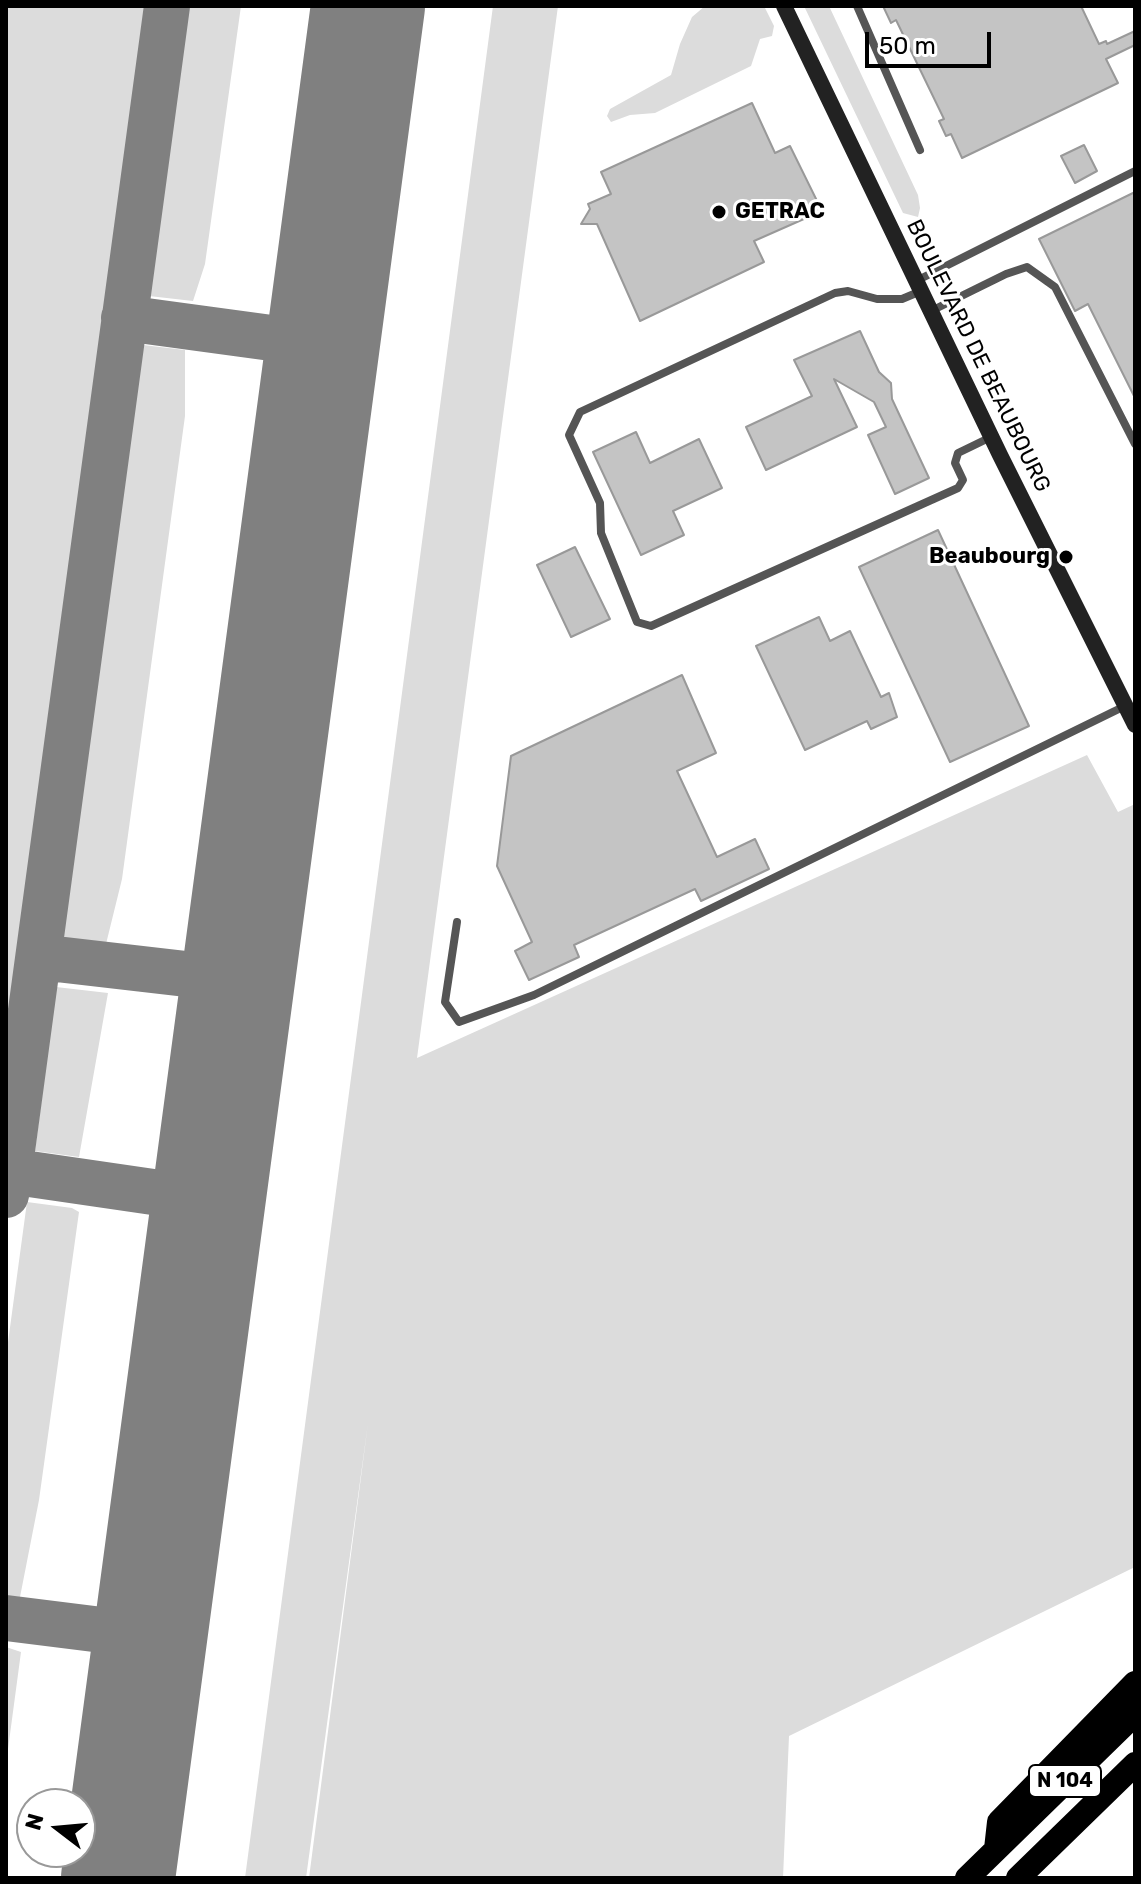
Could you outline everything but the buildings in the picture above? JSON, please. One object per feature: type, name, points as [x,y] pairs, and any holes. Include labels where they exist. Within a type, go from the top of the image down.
[{"type":"highway","points":[[996,1849],[999,1822],[1135,1683]]},
{"type":"highway","name":"N 104","points":[[967,1878],[1135,1714]]},
{"type":"highway","name":"N 104","points":[[1018,1878],[1135,1764]]},
{"type":"main road","name":"BOULEVARD DE BEAUBOURG","points":[[784,6],[991,437],[1135,725]]},
{"type":"lane","points":[[857,6],[920,150]]},
{"type":"lane","points":[[991,437],[958,453],[955,463],[963,480],[958,488],[651,626],[637,622],[601,533],[600,503],[569,435],[580,412],[835,293],[848,291],[877,299],[902,299],[918,286],[1135,171]]},
{"type":"lane","points":[[931,311],[1027,267],[1055,287],[1135,444]]},
{"type":"lane","points":[[457,922],[445,1002],[459,1022],[534,995],[1125,706]]},
{"type":"shaded area","points":[[6,6],[151,6],[6,1078]]},
{"type":"shaded area","points":[[185,6],[241,6],[205,264],[193,301],[149,296]]},
{"type":"shaded area","points":[[493,6],[558,6],[417,1058],[1087,755],[1118,812],[1135,804],[1135,1567],[789,1736],[783,1878],[309,1878],[368,1423],[306,1878],[245,1878]]},
{"type":"shaded area","points":[[705,6],[764,6],[774,26],[772,36],[760,39],[751,66],[655,113],[630,115],[611,122],[607,116],[610,109],[671,75],[692,17]]},
{"type":"shaded area","points":[[804,6],[829,6],[918,195],[918,217],[903,213]]},
{"type":"shaded area","points":[[143,345],[185,350],[185,416],[122,879],[106,944],[62,940]]},
{"type":"shaded area","points":[[56,987],[108,993],[79,1157],[35,1151]]},
{"type":"shaded area","points":[[27,1202],[72,1208],[79,1212],[39,1500],[20,1597],[6,1596],[6,1357]]},
{"type":"shaded area","points":[[6,1647],[21,1652],[6,1764]]},
{"type":"taxiway","points":[[6,1195],[167,6]]},
{"type":"taxiway","points":[[124,318],[323,345]]},
{"type":"taxiway","points":[[39,957],[238,980]]},
{"type":"taxiway","points":[[9,1171],[208,1200]]},
{"type":"taxiway","points":[[6,1618],[150,1636]]},
{"type":"runway","points":[[118,1878],[368,6]]},
{"type":"place","name":"GETRAC","points":[[719,212]]},
{"type":"place","name":"Beaubourg","points":[[1066,557]]}]
